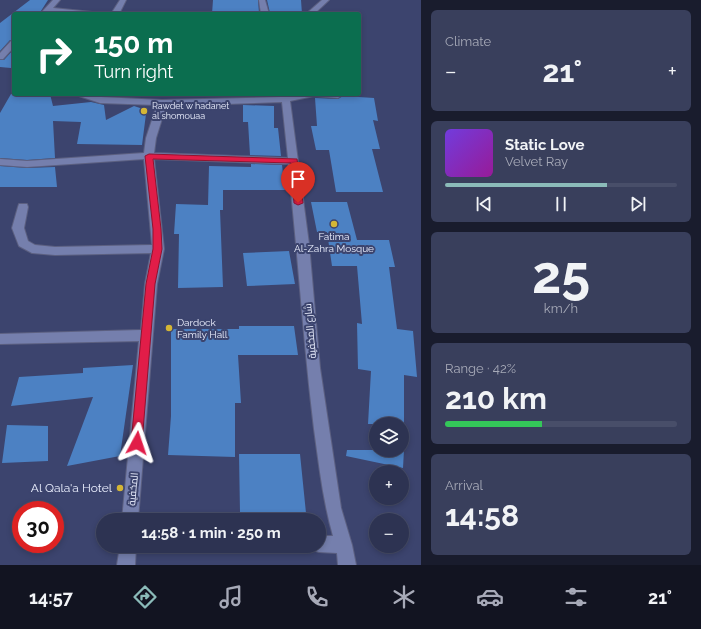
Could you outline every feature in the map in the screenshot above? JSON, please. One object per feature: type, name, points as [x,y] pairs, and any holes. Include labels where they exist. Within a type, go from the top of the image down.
[{"type":"street","points":[[46,12],[57,0]]},
{"type":"street","points":[[116,12],[123,0]]},
{"type":"street","points":[[262,0],[265,12]]},
{"type":"street","points":[[312,12],[326,0]]},
{"type":"street","points":[[0,57],[12,45]]},
{"type":"street","points":[[88,96],[100,100],[162,102],[286,97]]},
{"type":"street","name":"شارع المخفية","points":[[286,97],[294,161],[313,368],[333,508],[344,545],[347,565]]},
{"type":"street","name":"المخفية","points":[[131,513],[151,284],[158,249],[149,156],[150,138],[162,102]]},
{"type":"street","points":[[0,162],[27,164],[149,156],[294,161]]},
{"type":"street","points":[[23,207],[18,228],[23,243],[32,249],[55,251],[158,249]]},
{"type":"street","points":[[0,339],[146,335]]},
{"type":"street","points":[[326,544],[344,545]]},
{"type":"street","points":[[126,565],[127,553]]},
{"type":"building","points":[[30,0],[48,0],[40,12],[14,12]]},
{"type":"building","points":[[213,0],[258,0],[259,12],[212,12]]},
{"type":"building","points":[[267,0],[301,0],[302,12],[270,12]]},
{"type":"building","points":[[12,14],[12,40],[10,40],[0,51],[0,23]]},
{"type":"building","points":[[12,51],[11,68],[0,67],[0,60],[4,60]]},
{"type":"building","points":[[12,94],[12,96],[50,96],[53,106],[91,102],[104,105],[106,120],[134,106],[143,109],[146,114],[142,145],[77,144],[81,122],[53,121],[55,158],[27,160],[0,158],[0,113]]},
{"type":"building","points":[[343,96],[374,98],[378,121],[373,120],[380,149],[372,149],[383,192],[336,192],[329,150],[316,150],[311,126],[317,126],[315,98],[338,99]]},
{"type":"building","points":[[243,105],[274,106],[274,128],[278,128],[281,156],[250,155],[248,122],[243,122]]},
{"type":"building","points":[[251,164],[282,165],[285,190],[223,190],[223,210],[220,210],[223,287],[178,288],[179,234],[174,234],[176,204],[208,205],[209,166],[251,167]]},
{"type":"building","points":[[0,166],[27,168],[55,167],[57,187],[0,187]]},
{"type":"building","points":[[311,202],[347,202],[357,240],[389,240],[395,267],[389,267],[397,329],[413,331],[417,377],[404,375],[404,417],[369,417],[368,424],[371,371],[358,369],[357,323],[362,324],[357,266],[332,266],[327,232],[317,232]]},
{"type":"building","points":[[289,251],[295,284],[247,286],[243,253]]},
{"type":"building","points":[[239,326],[294,326],[298,355],[238,355],[241,403],[235,403],[235,457],[168,455],[171,416],[171,329],[239,329]]},
{"type":"building","points":[[133,365],[120,456],[67,466],[93,397],[11,406],[19,377],[83,373],[83,368]]},
{"type":"building","points":[[7,425],[48,426],[48,461],[2,463]]},
{"type":"building","points":[[347,450],[369,450],[369,457],[404,457],[403,465],[389,465],[346,456]]},
{"type":"building","points":[[239,454],[300,454],[306,513],[240,512]]},
{"type":"place","name":"Rawdet w hadanet al shomouaa","points":[[144,111]]},
{"type":"place","name":"Fatima Al-Zahra Mosque","points":[[334,224]]},
{"type":"place","name":"Dardock Family Hall","points":[[169,328]]},
{"type":"place","name":"Al Qala'a Hotel","points":[[120,488]]},
{"type":"route","points":[[137,443],[151,284],[158,249],[149,156],[294,161],[298,203]]}]
